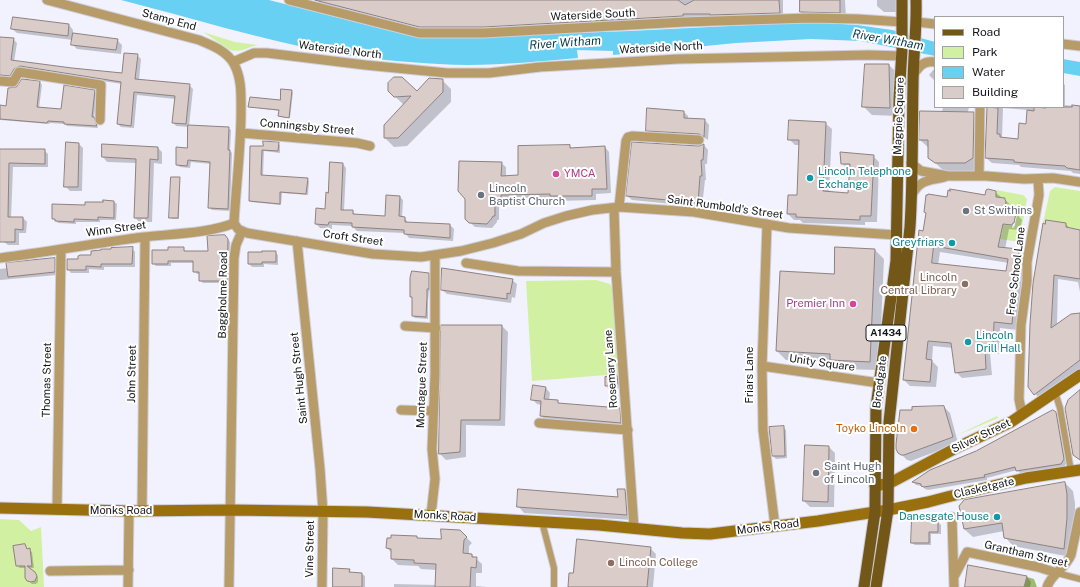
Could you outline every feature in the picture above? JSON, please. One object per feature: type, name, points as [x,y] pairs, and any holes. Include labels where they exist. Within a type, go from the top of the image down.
[{"type":"main road","name":"A1434","points":[[902,0],[902,53]]},
{"type":"main road","name":"A1434","points":[[916,0],[916,27]]},
{"type":"main road","name":"Magpie Square","points":[[912,181],[913,75],[916,27]]},
{"type":"main road","name":"Magpie Square","points":[[897,181],[899,98],[902,53]]},
{"type":"main road","name":"Broadgate","points":[[875,512],[876,407],[896,261],[897,181]]},
{"type":"main road","name":"Broadgate","points":[[888,510],[890,483],[889,422],[910,227],[912,181]]},
{"type":"main road","name":"Silver Street","points":[[875,486],[890,483],[956,448],[1011,422],[1080,375]]},
{"type":"main road","name":"Clasketgate","points":[[888,510],[928,502],[1026,478],[1076,470]]},
{"type":"main road","points":[[875,512],[890,483]]},
{"type":"main road","name":"Monks Road","points":[[0,508],[129,511],[231,510],[431,515],[710,534],[888,510]]},
{"type":"main road","name":"A1434","points":[[876,587],[888,510]]},
{"type":"main road","name":"A1434","points":[[864,587],[875,512]]},
{"type":"street","name":"Stamp End","points":[[47,0],[199,40],[216,48],[233,62]]},
{"type":"street","name":"Waterside South","points":[[289,0],[419,32],[484,33],[685,22],[810,18],[858,18],[902,27]]},
{"type":"street","points":[[916,27],[934,24]]},
{"type":"street","points":[[1064,44],[1080,46]]},
{"type":"street","name":"Waterside North","points":[[233,62],[254,53],[267,53],[447,73],[489,73],[548,67],[678,58],[902,53]]},
{"type":"street","points":[[233,62],[239,74],[241,86],[241,133],[234,222],[242,231]]},
{"type":"street","points":[[913,75],[925,62],[934,62]]},
{"type":"street","points":[[0,81],[13,82],[19,72],[101,85],[100,120]]},
{"type":"street","points":[[978,176],[980,108]]},
{"type":"street","name":"Conningsby Street","points":[[241,133],[370,146]]},
{"type":"street","name":"Rosemary Lane","points":[[634,528],[616,272],[617,207],[626,141],[628,137],[632,136],[699,140]]},
{"type":"street","points":[[911,163],[921,171],[948,176],[1038,179],[1053,178],[1080,182]]},
{"type":"street","points":[[912,195],[916,187],[920,184],[948,176]]},
{"type":"street","name":"Free School Lane","points":[[1022,414],[1019,399],[1022,325],[1027,287],[1027,262],[1039,195],[1038,179]]},
{"type":"street","name":"Saint Rumbold's Street","points":[[461,251],[493,244],[521,234],[544,222],[592,210],[617,207],[694,212],[789,228],[897,235]]},
{"type":"street","name":"Winn Street","points":[[0,258],[226,226],[234,222]]},
{"type":"street","name":"Friars Lane","points":[[767,224],[762,366],[763,430],[775,526]]},
{"type":"street","name":"Croft Street","points":[[242,231],[258,236],[373,254],[407,257],[435,256],[461,251]]},
{"type":"street","name":"Baggholme Road","points":[[229,587],[234,258],[236,245],[242,231]]},
{"type":"street","name":"John Street","points":[[142,511],[145,237]]},
{"type":"street","name":"Saint Hugh Street","points":[[297,242],[320,468],[323,512]]},
{"type":"street","name":"Thomas Street","points":[[57,510],[61,250]]},
{"type":"street","name":"Montague Street","points":[[431,515],[435,479],[432,449],[436,328],[435,256]]},
{"type":"street","points":[[466,263],[518,271],[616,272]]},
{"type":"street","points":[[405,326],[436,328]]},
{"type":"street","name":"Unity Square","points":[[762,366],[879,383]]},
{"type":"street","points":[[1055,392],[1076,470]]},
{"type":"street","points":[[401,410],[433,411]]},
{"type":"street","points":[[539,423],[628,430]]},
{"type":"street","points":[[128,587],[129,511]]},
{"type":"street","name":"Vine Street","points":[[322,587],[323,512]]},
{"type":"street","points":[[1047,587],[1049,581],[1063,568],[1071,555],[1080,512]]},
{"type":"street","points":[[952,517],[955,575],[954,587]]},
{"type":"street","points":[[542,522],[554,568],[554,587]]},
{"type":"street","name":"Grantham Street","points":[[955,575],[967,552],[1038,567],[1080,579]]},
{"type":"street","points":[[50,571],[128,570]]},
{"type":"green space","points":[[203,32],[235,42],[258,45],[234,51],[230,50]]},
{"type":"green space","points":[[1055,187],[1080,191],[1080,230],[1043,223],[1050,191]]},
{"type":"green space","points":[[996,190],[1023,195],[1027,199],[1019,242],[988,237],[989,233],[1002,235],[1003,225],[1015,226],[1018,210],[1004,209],[1006,202],[1005,198],[996,199]]},
{"type":"green space","points":[[596,280],[610,284],[613,290],[618,374],[532,381],[526,281]]},
{"type":"green space","points":[[997,416],[998,418],[953,437]]},
{"type":"green space","points":[[0,519],[19,520],[31,531],[41,527],[44,587],[0,587]]},
{"type":"green space","points":[[1027,577],[1034,579],[1037,587],[1024,587]]},
{"type":"water","name":"River Witham","points":[[121,0],[269,0],[407,35],[432,38],[630,31],[809,22],[857,25],[892,30],[934,42],[934,56],[861,41],[811,39],[736,43],[613,55],[613,51],[577,50],[578,58],[508,64],[456,65],[359,57],[306,48]]},
{"type":"water","points":[[1064,59],[1080,62],[1080,76],[1064,73]]},
{"type":"building","points":[[315,0],[678,0],[685,5],[694,0],[779,0],[780,13],[710,15],[683,14],[683,16],[484,27],[420,27]]},
{"type":"building","points":[[800,0],[840,0],[840,13],[800,12]]},
{"type":"building","points":[[13,17],[69,24],[68,36],[11,29]]},
{"type":"building","points":[[73,33],[118,39],[116,50],[71,45]]},
{"type":"building","points":[[0,37],[14,38],[11,60],[72,68],[122,73],[124,53],[138,54],[135,79],[190,84],[186,124],[172,123],[175,96],[134,92],[131,126],[117,124],[121,82],[20,66],[14,69],[10,76],[0,75]]},
{"type":"building","points":[[865,64],[889,64],[890,108],[862,107]]},
{"type":"building","points":[[394,77],[402,77],[417,91],[429,78],[443,79],[443,92],[398,138],[384,138],[384,125],[411,96],[394,97],[388,91],[388,83]]},
{"type":"building","points":[[22,79],[40,81],[37,107],[61,109],[64,85],[95,90],[92,117],[94,117],[97,126],[64,124],[64,122],[48,121],[47,123],[0,119],[0,105],[6,106],[8,88],[16,87]]},
{"type":"building","points":[[281,89],[292,90],[289,118],[278,116],[279,110],[248,107],[250,97],[280,100]]},
{"type":"building","points":[[1072,105],[1080,106],[1080,170],[1067,168],[1065,166],[985,158],[987,108],[998,108],[997,134],[1000,134],[1000,137],[1018,139],[1019,123],[1026,124],[1027,110],[1034,111],[1034,108],[1072,107]]},
{"type":"building","points":[[647,108],[684,111],[684,118],[705,119],[704,137],[699,134],[646,131]]},
{"type":"building","points":[[920,111],[974,112],[973,158],[965,163],[935,163],[928,158],[928,140],[919,140]]},
{"type":"building","name":"Lincoln Telephone Exchange","points":[[789,120],[826,122],[823,191],[848,193],[850,164],[841,164],[840,152],[874,155],[871,216],[860,216],[860,220],[796,217],[796,214],[787,214],[788,195],[797,195],[799,140],[788,140]]},
{"type":"building","points":[[188,125],[229,127],[228,150],[230,150],[228,209],[208,208],[210,162],[188,160],[187,166],[176,165],[176,147],[187,148]]},
{"type":"building","points":[[263,141],[279,142],[278,151],[262,150],[261,175],[308,178],[306,194],[280,192],[280,204],[249,201],[250,146],[263,146]]},
{"type":"building","points":[[66,142],[79,143],[78,187],[64,187]]},
{"type":"building","points":[[632,142],[699,146],[704,144],[703,160],[701,160],[702,176],[700,176],[698,203],[626,196]]},
{"type":"building","points":[[102,144],[158,147],[158,160],[150,159],[148,218],[134,218],[136,159],[102,157]]},
{"type":"building","points":[[570,145],[570,148],[605,146],[607,189],[592,189],[592,196],[550,196],[550,194],[501,195],[501,199],[495,199],[495,216],[493,216],[487,224],[469,223],[465,219],[465,199],[458,191],[459,161],[502,162],[501,176],[518,175],[518,146]]},
{"type":"building","points":[[0,149],[45,149],[45,164],[9,163],[8,217],[23,217],[23,230],[15,229],[15,242],[0,242]]},
{"type":"building","points":[[330,162],[343,163],[341,210],[353,210],[353,214],[385,216],[386,195],[400,196],[399,216],[405,217],[405,222],[450,224],[450,238],[404,234],[404,230],[352,227],[352,223],[329,222],[328,225],[315,224],[316,208],[325,209],[326,192],[328,193]]},
{"type":"building","points":[[171,177],[180,177],[178,218],[169,218]]},
{"type":"building","points":[[950,189],[985,195],[986,190],[988,189],[996,191],[996,197],[1005,198],[1005,209],[1015,211],[1014,212],[1016,213],[1014,223],[1012,225],[1003,224],[998,247],[1019,249],[1012,324],[994,322],[993,348],[985,348],[986,369],[955,373],[951,343],[928,341],[926,359],[932,360],[930,382],[903,380],[919,230],[923,231],[926,213],[924,212],[926,195],[947,197],[948,190],[950,191]],"holes":[[[934,246],[1008,259],[1006,271],[932,263]]]},
{"type":"building","points":[[103,200],[114,201],[114,218],[98,217],[98,220],[74,219],[74,222],[55,221],[55,219],[52,219],[52,204],[85,205],[85,202],[103,202]]},
{"type":"building","points":[[1046,220],[1066,223],[1066,227],[1080,230],[1080,279],[1054,275],[1051,328],[1071,314],[1080,313],[1080,360],[1034,395],[1028,387],[1030,324],[1033,283],[1043,223],[1045,224]]},
{"type":"building","points":[[225,235],[228,239],[227,281],[199,281],[199,272],[193,272],[193,261],[168,261],[168,264],[152,264],[152,250],[168,250],[168,247],[184,247],[184,251],[208,251],[207,236]]},
{"type":"building","points":[[133,247],[132,264],[101,264],[101,267],[86,266],[86,270],[67,270],[67,259],[78,259],[78,256],[80,255],[91,255],[91,251],[101,249]]},
{"type":"building","points":[[835,247],[875,249],[870,362],[830,360],[830,354],[776,351],[780,271],[834,274]]},
{"type":"building","points":[[276,251],[276,262],[248,264],[248,252]]},
{"type":"building","points":[[55,258],[55,272],[8,277],[6,263]]},
{"type":"building","points":[[442,268],[513,279],[510,294],[507,293],[507,299],[441,290]]},
{"type":"building","points":[[412,271],[429,273],[426,317],[412,316],[410,278]]},
{"type":"building","points":[[441,325],[502,325],[500,420],[461,420],[460,452],[439,454]]},
{"type":"building","points":[[617,375],[618,385],[605,386],[605,377]]},
{"type":"building","points":[[533,385],[546,387],[544,399],[558,400],[558,403],[620,408],[621,423],[540,416],[541,401],[531,400]]},
{"type":"building","points":[[1080,390],[1080,460],[1073,455],[1065,408],[1068,400]]},
{"type":"building","name":"Toyko Lincoln","points":[[944,406],[953,437],[904,455],[898,453],[896,444],[900,410],[912,410],[912,407]]},
{"type":"building","points":[[1053,410],[1056,412],[1064,459],[1061,464],[1016,471],[1015,467],[984,475],[985,477],[924,487],[921,486],[921,484],[912,482],[930,470],[976,451]]},
{"type":"building","points":[[784,426],[785,456],[772,456],[769,427]]},
{"type":"building","name":"Saint Hugh of Lincoln","points":[[805,445],[829,446],[828,502],[803,501]]},
{"type":"building","name":"Danesgate House","points":[[1065,482],[1067,494],[1067,518],[1064,549],[1004,538],[1002,523],[964,529],[959,506],[964,500]]},
{"type":"building","points":[[518,489],[618,497],[617,489],[625,489],[627,515],[517,507]]},
{"type":"building","points":[[912,519],[933,519],[933,521],[938,521],[938,532],[929,532],[929,543],[911,543]]},
{"type":"building","points":[[441,529],[460,530],[467,537],[464,540],[463,553],[472,554],[472,557],[477,557],[476,568],[471,567],[470,587],[435,587],[436,564],[414,563],[414,560],[391,559],[391,549],[386,548],[387,538],[391,538],[391,535],[441,539]]},
{"type":"building","points":[[577,539],[651,547],[647,587],[568,587],[569,573],[573,573]]},
{"type":"building","points":[[25,544],[27,549],[30,548],[32,566],[27,566],[35,572],[37,576],[35,581],[31,582],[27,581],[25,578],[25,566],[16,566],[13,546]]},
{"type":"building","points":[[968,565],[1027,576],[1024,587],[965,587]]},
{"type":"building","points":[[333,568],[350,569],[349,572],[362,573],[362,587],[333,587]]},
{"type":"place","name":"YMCA","points":[[556,174]]},
{"type":"place","name":"Lincoln Telephone Exchange","points":[[810,178]]},
{"type":"place","name":"Lincoln Baptist Church","points":[[481,195]]},
{"type":"place","name":"St Swithins","points":[[966,211]]},
{"type":"place","name":"Greyfriars","points":[[952,243]]},
{"type":"place","name":"Lincoln Central Library","points":[[965,284]]},
{"type":"place","name":"Premier Inn","points":[[853,304]]},
{"type":"place","name":"Lincoln Drill Hall","points":[[968,342]]},
{"type":"place","name":"Toyko Lincoln","points":[[914,429]]},
{"type":"place","name":"Saint Hugh of Lincoln","points":[[816,473]]},
{"type":"place","name":"Danesgate House","points":[[997,517]]},
{"type":"place","name":"Lincoln College","points":[[611,563]]}]
